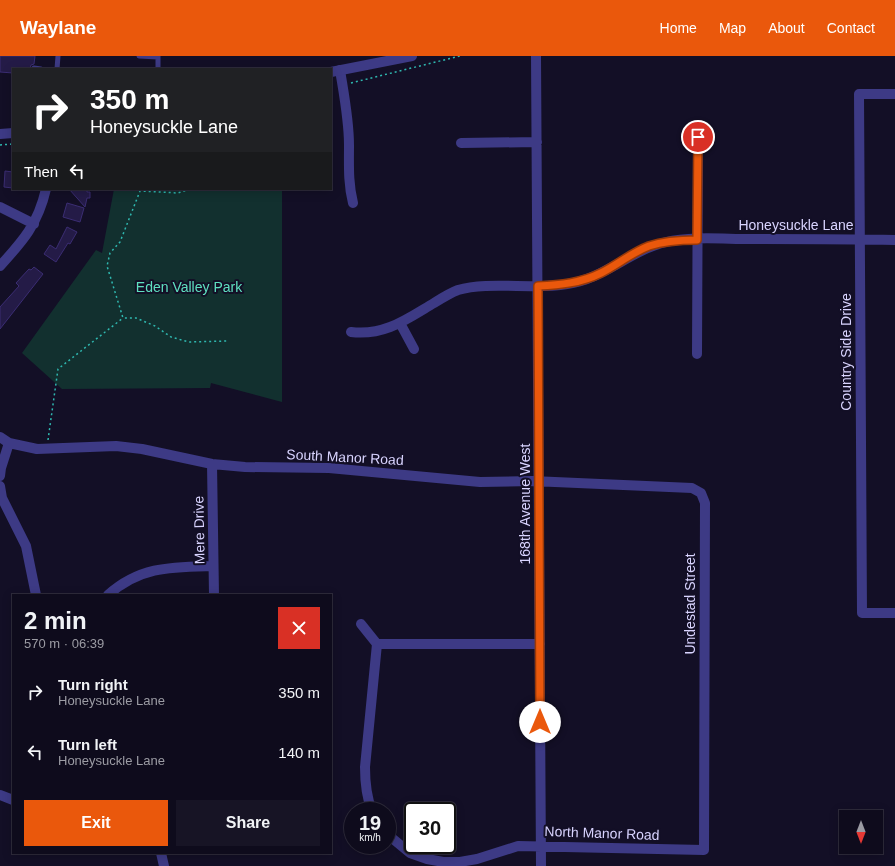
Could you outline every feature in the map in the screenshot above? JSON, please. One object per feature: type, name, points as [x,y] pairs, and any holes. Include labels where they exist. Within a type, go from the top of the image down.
[{"type":"street","points":[[353,203],[348,174],[349,144],[343,85],[336,71],[412,56]]},
{"type":"street","name":"168th Avenue West","points":[[536,56],[540,482],[541,866]]},
{"type":"street","name":"Country Side Drive","points":[[895,94],[859,94],[862,613],[895,613]]},
{"type":"street","points":[[0,134],[12,133]]},
{"type":"street","points":[[697,354],[698,137]]},
{"type":"street","points":[[461,143],[537,142]]},
{"type":"street","points":[[0,266],[24,239],[34,224],[42,205],[46,190]]},
{"type":"street","points":[[0,208],[34,224]]},
{"type":"street","name":"Honeysuckle Lane","points":[[351,332],[376,332],[400,323],[458,290],[471,288],[567,284],[584,280],[600,274],[632,254],[649,246],[668,242],[697,240],[895,240]]},
{"type":"street","points":[[400,323],[414,349]]},
{"type":"street","name":"South Manor Road","points":[[0,437],[9,443],[47,450],[90,446],[116,446],[142,449],[212,464],[245,467],[329,468],[480,482],[540,482],[692,488]]},
{"type":"street","points":[[0,476],[0,468],[9,443]]},
{"type":"street","name":"Mere Drive","points":[[212,464],[214,594]]},
{"type":"street","points":[[0,486],[2,498],[26,546],[36,594]]},
{"type":"street","name":"Undestad Street","points":[[692,488],[701,493],[705,503],[704,727]]},
{"type":"street","points":[[109,594],[129,580],[158,569],[213,566]]},
{"type":"street","points":[[361,624],[377,644],[365,767],[365,784],[368,802]]},
{"type":"street","points":[[377,644],[540,644]]},
{"type":"street","name":"North Manor Road","points":[[396,841],[410,853],[427,859],[443,862],[460,862],[477,859],[518,846],[541,845],[704,850],[704,727]]},
{"type":"street","points":[[0,795],[12,800]]},
{"type":"street","points":[[161,854],[164,866]]},
{"type":"lane","points":[[57,68],[58,56]]},
{"type":"lane","points":[[139,56],[158,57],[158,68]]},
{"type":"path","points":[[343,85],[460,56]]},
{"type":"path","points":[[0,145],[12,144]]},
{"type":"path","points":[[123,318],[107,266],[110,253],[120,242],[140,190],[178,193],[187,190]]},
{"type":"path","points":[[47,450],[58,369],[123,318],[136,318],[155,326],[171,337],[189,342],[228,341]]},
{"type":"green space","name":"Eden Valley Park","points":[[114,190],[282,190],[282,402],[211,383],[210,388],[62,389],[22,353],[96,250],[102,253]]},
{"type":"building","points":[[0,56],[35,56],[34,64],[31,65],[30,68],[12,68],[12,73],[0,72]]},
{"type":"building","points":[[5,171],[12,172],[12,188],[4,187]]},
{"type":"building","points":[[70,190],[87,190],[87,192],[90,192],[90,198],[87,198],[85,207]]},
{"type":"building","points":[[67,203],[84,208],[80,222],[63,217]]},
{"type":"building","points":[[67,227],[77,232],[56,262],[44,254],[50,245],[56,249]]},
{"type":"building","points":[[34,267],[43,274],[0,329],[0,307],[19,286],[16,283],[29,269],[31,270]]},
{"type":"route","points":[[540,722],[538,286],[567,284],[584,280],[600,274],[632,254],[649,246],[668,242],[697,240],[698,137]]}]
